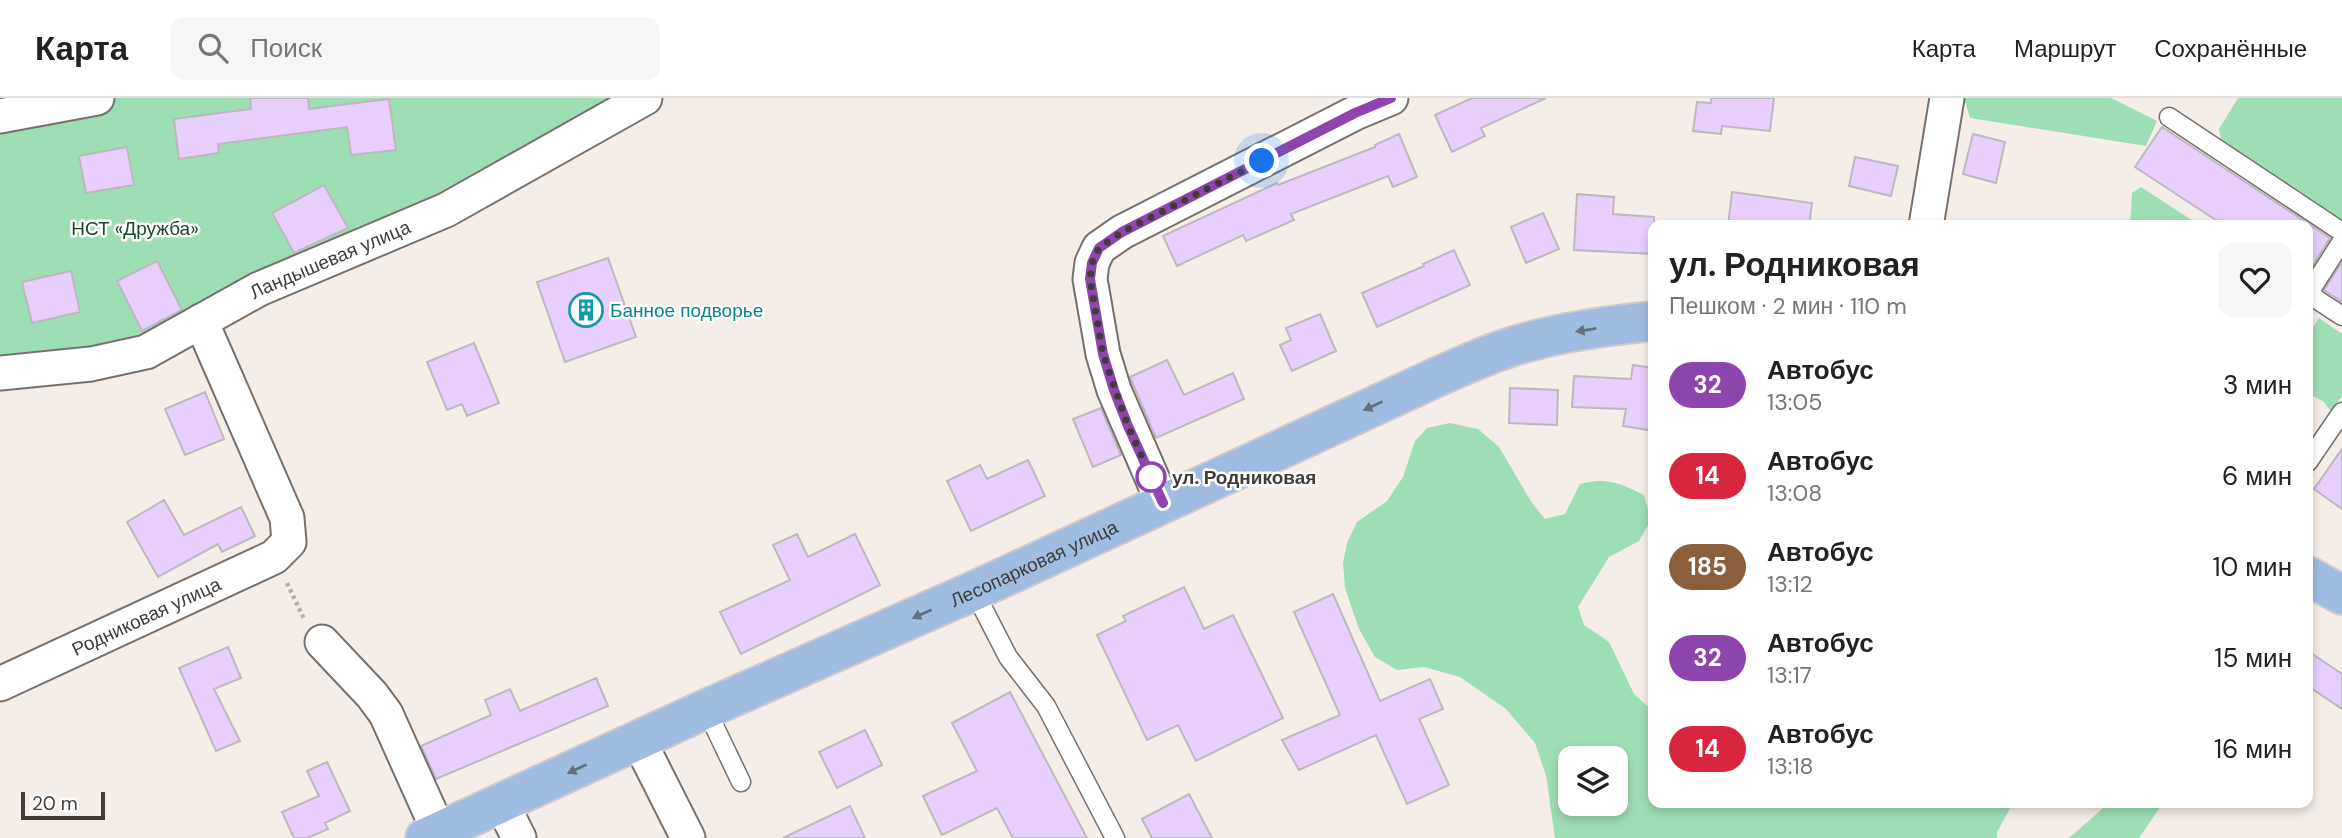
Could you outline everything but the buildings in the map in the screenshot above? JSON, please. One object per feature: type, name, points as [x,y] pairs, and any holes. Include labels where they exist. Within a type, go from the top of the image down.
[{"type":"main road","name":"Лесопарковая улица","points":[[432,835],[706,709],[974,591],[1435,378],[1505,349],[1570,333],[1648,322]]},
{"type":"main road","points":[[2313,579],[2342,595]]},
{"type":"street","points":[[0,116],[59,101],[97,98]]},
{"type":"street","name":"Ландышевая улица","points":[[0,373],[91,364],[146,352],[260,289],[446,210],[645,98]]},
{"type":"street","points":[[1163,503],[1128,426],[1103,354],[1090,279],[1092,263],[1099,248],[1122,232],[1355,113],[1391,98]]},
{"type":"street","points":[[1927,220],[1947,98]]},
{"type":"street","points":[[201,321],[286,519],[282,549]]},
{"type":"street","name":"Родниковая улица","points":[[0,684],[282,549]]},
{"type":"street","points":[[322,642],[372,695],[386,714],[432,835]]},
{"type":"street","points":[[639,741],[688,838]]},
{"type":"street","points":[[502,803],[519,838]]},
{"type":"lane","points":[[2169,117],[2342,232]]},
{"type":"lane","points":[[2313,291],[2342,241]]},
{"type":"lane","points":[[2313,297],[2342,316]]},
{"type":"lane","points":[[2313,455],[2342,412]]},
{"type":"lane","points":[[974,591],[1008,657],[1046,706],[1115,838]]},
{"type":"lane","points":[[706,709],[741,782]]},
{"type":"path","points":[[282,549],[308,626],[322,642]]},
{"type":"green space","name":"НСТ «Дружба»","points":[[0,98],[664,98],[471,213],[226,324],[183,352],[0,379]]},
{"type":"green space","points":[[1964,98],[2111,98],[2157,121],[2146,146],[1970,118]]},
{"type":"green space","points":[[2238,98],[2342,98],[2342,226],[2222,144],[2219,129]]},
{"type":"green space","points":[[2141,187],[2192,220],[2130,220],[2132,193]]},
{"type":"green space","points":[[2319,318],[2342,334],[2342,396],[2331,412],[2324,402],[2313,396],[2313,327]]},
{"type":"green space","points":[[1450,423],[1478,429],[1499,447],[1532,503],[1545,519],[1565,514],[1580,484],[1613,482],[1644,495],[1648,525],[1639,541],[1609,557],[1578,607],[1584,625],[1609,642],[1634,694],[1648,707],[1648,808],[2010,808],[1997,832],[1997,838],[1555,838],[1546,775],[1535,743],[1506,709],[1460,677],[1424,667],[1397,670],[1375,657],[1359,629],[1345,588],[1343,563],[1347,543],[1357,522],[1387,501],[1403,477],[1415,441],[1427,428]]},
{"type":"green space","points":[[2103,808],[2160,808],[2139,838],[2069,838]]},
{"type":"bus line","name":"32","points":[[1163,503],[1128,426],[1103,354],[1090,279],[1092,263],[1099,248],[1122,232],[1355,113],[1391,98]]},
{"type":"place","name":"Банное подворье","points":[[586,310]]},
{"type":"place","name":"ул. Родниковая","points":[[1151,477]]},
{"type":"route","points":[[1151,477],[1154,483],[1128,426],[1103,354],[1090,279],[1092,263],[1099,248],[1122,232],[1262,161]]}]
